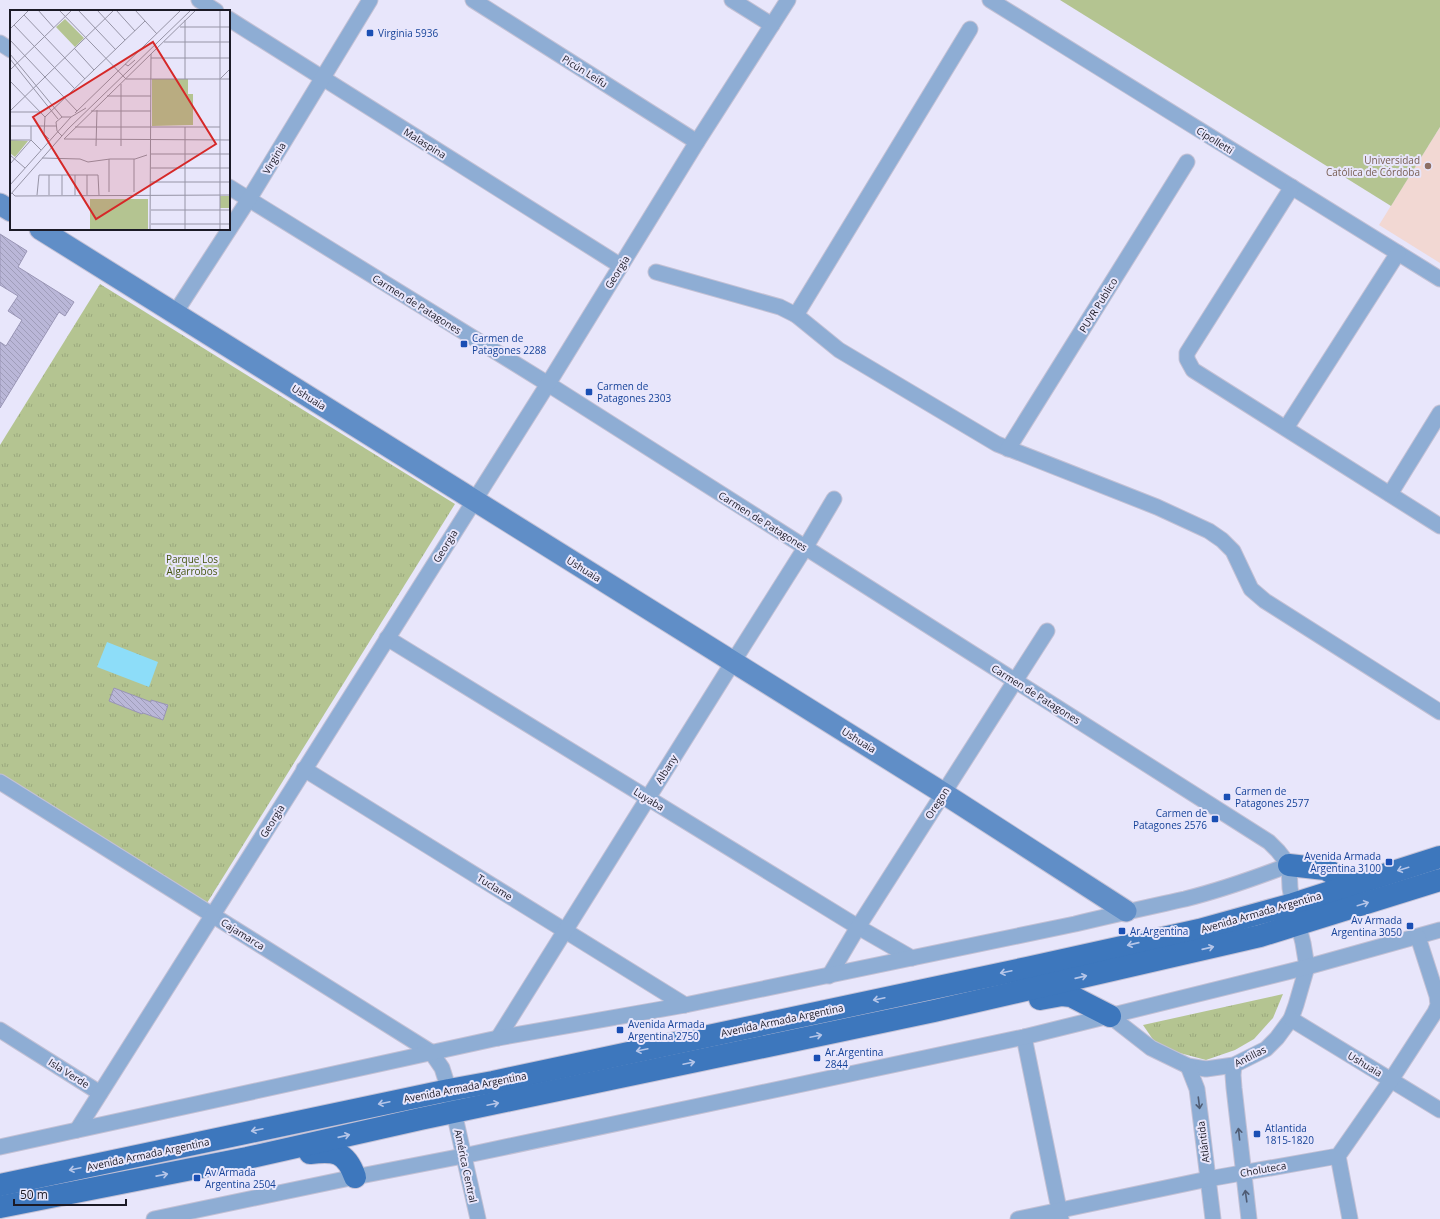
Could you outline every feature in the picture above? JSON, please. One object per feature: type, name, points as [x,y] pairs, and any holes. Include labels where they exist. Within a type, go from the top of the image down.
[{"type":"main road","points":[[0,204],[10,210]]},
{"type":"main road","name":"Ushuaia","points":[[42,230],[944,794],[1126,911]]},
{"type":"main road","name":"Avenida Armada Argentina","points":[[0,1207],[247,1158],[455,1112],[934,1011],[1260,936],[1296,914],[1353,884],[1440,857]]},
{"type":"main road","points":[[1289,864],[1325,869],[1353,884]]},
{"type":"main road","name":"Avenida Armada Argentina","points":[[0,1185],[493,1082],[1019,970],[1199,930],[1296,914],[1440,880]]},
{"type":"main road","points":[[934,1011],[962,1012],[1062,995],[1071,996],[1110,1016]]},
{"type":"main road","points":[[247,1158],[268,1159],[327,1151],[338,1152],[345,1158],[355,1177]]},
{"type":"street","points":[[199,0],[214,10]]},
{"type":"street","name":"Virginia","points":[[230,228],[370,0]]},
{"type":"street","name":"Picún Leifu","points":[[473,0],[697,142]]},
{"type":"street","points":[[732,0],[772,25]]},
{"type":"street","name":"Georgia","points":[[100,1093],[548,384],[697,142],[788,0]]},
{"type":"street","name":"Cipolletti","points":[[990,0],[1440,279]]},
{"type":"street","name":"Malaspina","points":[[230,20],[621,266]]},
{"type":"street","points":[[796,315],[970,28]]},
{"type":"street","points":[[0,43],[10,49]]},
{"type":"street","name":"PUVR Publico","points":[[1008,449],[1187,162]]},
{"type":"street","points":[[1292,187],[1187,352],[1187,359],[1193,370],[1440,526]]},
{"type":"street","name":"Carmen de Patagones","points":[[230,188],[548,384],[1269,842],[1289,864]]},
{"type":"street","name":"Virginia","points":[[174,313],[229,230]]},
{"type":"street","points":[[1286,428],[1398,253]]},
{"type":"street","points":[[656,272],[780,307],[796,315],[839,350],[997,444],[1157,506],[1209,532],[1222,540],[1233,551],[1251,589],[1265,601],[1440,712]]},
{"type":"street","points":[[1390,494],[1440,413]]},
{"type":"street","name":"Albany","points":[[498,1038],[805,548],[834,499]]},
{"type":"street","name":"Oregon","points":[[829,976],[858,927],[1047,631]]},
{"type":"street","name":"Luyaba","points":[[387,638],[858,927],[912,958]]},
{"type":"street","name":"Tuclame","points":[[304,769],[686,1005]]},
{"type":"street","name":"Cajamarca","points":[[0,782],[431,1052],[442,1068],[455,1112]]},
{"type":"street","points":[[0,1146],[498,1038],[686,1005],[1075,924],[1186,898],[1248,880],[1289,864],[1290,888],[1307,967]]},
{"type":"street","points":[[154,1219],[463,1156],[1024,1037],[1307,967],[1440,930]]},
{"type":"street","points":[[1350,1219],[1338,1156],[1391,1080],[1438,1005],[1437,996],[1418,937]]},
{"type":"street","name":"Antillas","points":[[1110,1016],[1152,1048],[1188,1066],[1206,1069],[1234,1065],[1266,1049],[1277,1038],[1291,1019],[1307,967]]},
{"type":"street","name":"Ushuaia","points":[[1291,1019],[1440,1110]]},
{"type":"street","name":"Isla Verde","points":[[0,1030],[100,1093],[77,1130]]},
{"type":"street","points":[[1024,1037],[1060,1215]]},
{"type":"street","points":[[1234,1065],[1234,1088],[1249,1219]]},
{"type":"street","name":"Atlántida","points":[[1188,1066],[1197,1089],[1213,1219]]},
{"type":"street","name":"América Central","points":[[455,1112],[463,1156],[478,1219]]},
{"type":"street","name":"Choluteca","points":[[1018,1219],[1060,1215],[1208,1179],[1338,1156]]},
{"type":"shaded area","name":"Universidad Católica de Córdoba","points":[[1440,127],[1440,263],[1379,225]]},
{"type":"green space","points":[[1060,0],[1440,0],[1440,127],[1391,206]]},
{"type":"green space","name":"Parque Los Algarrobos","points":[[100,284],[455,504],[207,903],[0,775],[0,445]]},
{"type":"green space","points":[[1283,994],[1273,1018],[1254,1039],[1235,1050],[1206,1060],[1176,1052],[1154,1041],[1143,1025]]},
{"type":"water","points":[[107,642],[158,662],[149,687],[97,667]]},
{"type":"building","points":[[0,234],[27,251],[18,267],[74,302],[65,316],[59,312],[0,408],[0,342],[6,346],[22,320],[8,311],[18,296],[0,285]]},
{"type":"building","points":[[114,688],[151,702],[151,700],[168,705],[163,720],[143,713],[142,714],[109,701]]},
{"type":"place","name":"Virginia 5936","points":[[370,33]]},
{"type":"place","name":"Universidad Católica de Córdoba","points":[[1428,166]]},
{"type":"place","name":"Carmen de Patagones 2288","points":[[464,344]]},
{"type":"place","name":"Carmen de Patagones 2303","points":[[589,392]]},
{"type":"place","name":"Carmen de Patagones 2577","points":[[1227,797]]},
{"type":"place","name":"Carmen de Patagones 2576","points":[[1215,819]]},
{"type":"place","name":"Avenida Armada Argentina 3100","points":[[1389,862]]},
{"type":"place","name":"Av Armada Argentina 3050","points":[[1410,926]]},
{"type":"place","name":"Ar.Argentina","points":[[1122,931]]},
{"type":"place","name":"Avenida Armada Argentina 2750","points":[[620,1030]]},
{"type":"place","name":"Ar.Argentina 2844","points":[[817,1058]]},
{"type":"place","name":"Atlantida 1815-1820","points":[[1257,1134]]},
{"type":"place","name":"Av Armada Argentina 2504","points":[[197,1178]]}]
